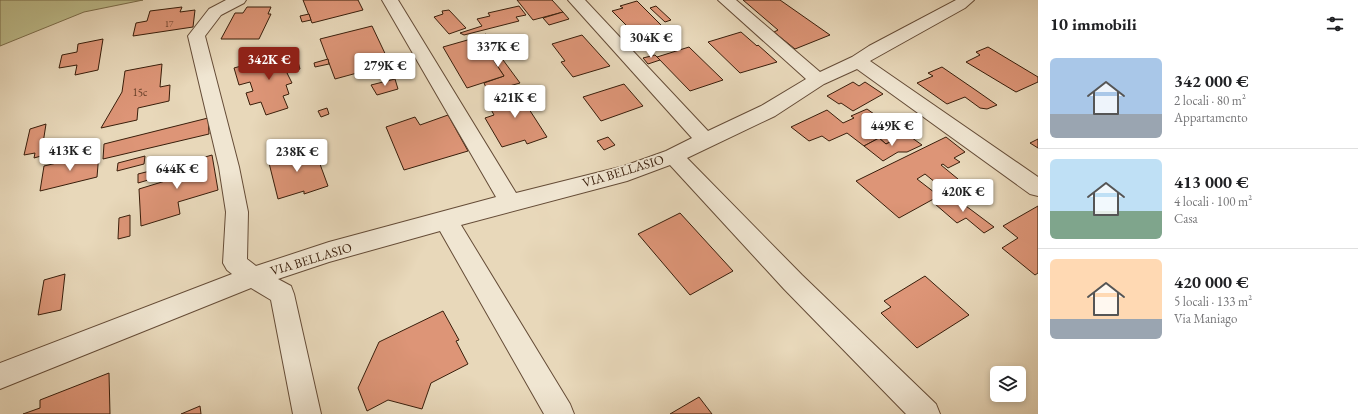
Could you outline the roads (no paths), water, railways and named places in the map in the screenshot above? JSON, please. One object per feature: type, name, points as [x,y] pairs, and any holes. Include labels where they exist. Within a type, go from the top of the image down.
[{"type":"street","points":[[238,0],[214,12],[196,36],[229,168],[237,212],[235,263],[253,277]]},
{"type":"street","points":[[390,0],[510,202]]},
{"type":"street","points":[[576,0],[706,141]]},
{"type":"street","points":[[726,0],[818,80]]},
{"type":"street","name":"VIA BELLASIO","points":[[0,376],[253,277],[329,252],[510,202],[627,172],[674,156],[768,111],[818,80],[858,61],[875,50],[960,5],[965,0]]},
{"type":"street","points":[[858,61],[1038,188]]},
{"type":"street","points":[[674,156],[793,282],[926,414]]},
{"type":"street","points":[[446,220],[560,414]]},
{"type":"street","name":"VIA BELLASIO","points":[[253,277],[282,294],[308,414]]}]
